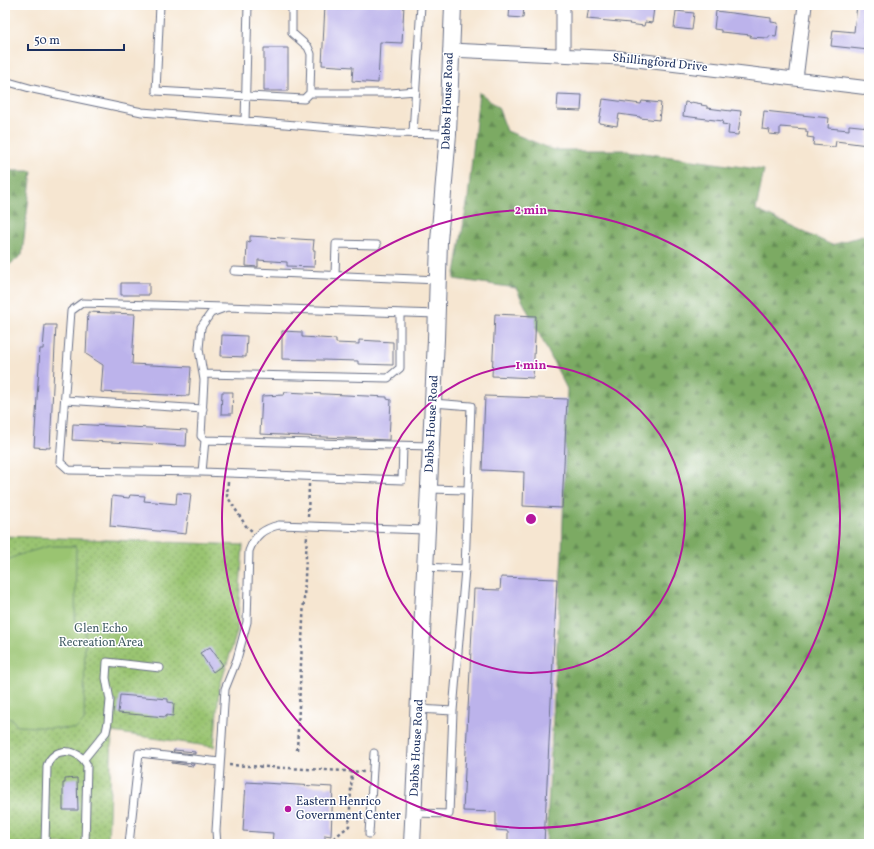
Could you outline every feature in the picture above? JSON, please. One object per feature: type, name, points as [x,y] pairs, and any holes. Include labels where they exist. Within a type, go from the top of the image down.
[{"type":"street","name":"Dabbs House Road","points":[[412,844],[437,314],[439,240],[448,134],[450,50],[453,5]]},
{"type":"street","points":[[563,5],[563,55]]},
{"type":"street","points":[[796,79],[805,5]]},
{"type":"street","name":"Shillingford Drive","points":[[450,50],[620,58],[869,88]]},
{"type":"lane","points":[[160,5],[156,91],[304,99],[310,93],[311,54],[308,47],[292,33],[292,5]]},
{"type":"lane","points":[[245,121],[248,5]]},
{"type":"lane","points":[[413,134],[421,5]]},
{"type":"lane","points":[[5,81],[33,89],[142,112],[390,133],[448,134]]},
{"type":"lane","points":[[310,93],[390,93],[416,91]]},
{"type":"lane","points":[[335,275],[336,244],[377,245]]},
{"type":"lane","points":[[234,271],[438,280]]},
{"type":"lane","points":[[402,446],[402,480],[202,472],[69,470],[60,462],[71,311],[82,303],[437,314]]},
{"type":"lane","points":[[227,307],[211,313],[201,328],[199,349],[204,380],[201,436],[205,440],[431,446]]},
{"type":"lane","points":[[203,374],[388,378],[400,368],[400,313]]},
{"type":"lane","points":[[65,400],[202,409]]},
{"type":"lane","points":[[414,813],[448,814],[465,569],[470,406],[433,403]]},
{"type":"lane","points":[[202,472],[205,440]]},
{"type":"lane","points":[[428,489],[468,490]]},
{"type":"lane","points":[[217,844],[216,831],[225,689],[237,659],[247,622],[248,551],[252,541],[266,528],[279,525],[426,530]]},
{"type":"lane","points":[[425,567],[465,569]]},
{"type":"lane","points":[[84,759],[106,732],[110,700],[106,678],[107,662],[160,668]]},
{"type":"lane","points":[[418,709],[454,711]]},
{"type":"lane","points":[[45,844],[47,766],[49,758],[56,754],[66,752],[78,754],[84,759],[87,765],[84,844]]},
{"type":"lane","points":[[129,844],[139,753],[220,762]]},
{"type":"lane","points":[[369,834],[374,753]]},
{"type":"path","points":[[229,473],[227,496],[246,526],[258,535]]},
{"type":"path","points":[[298,750],[309,476]]},
{"type":"path","points":[[229,765],[365,772]]},
{"type":"path","points":[[328,842],[349,826],[352,771]]},
{"type":"green space","points":[[479,92],[498,107],[507,131],[554,150],[622,150],[764,170],[756,210],[832,245],[869,234],[869,844],[546,844],[562,553],[567,389],[516,288],[454,279],[468,198]]},
{"type":"green space","points":[[5,171],[32,171],[22,255],[5,268]]},
{"type":"green space","name":"Glen Echo Recreation Area","points":[[5,536],[243,545],[237,632],[219,689],[214,747],[112,732],[108,844],[5,844]]},
{"type":"green space","points":[[49,546],[76,546],[75,623],[85,631],[84,721],[76,729],[17,726],[12,719],[5,718],[5,561]]},
{"type":"building","points":[[325,5],[404,5],[402,43],[380,42],[378,83],[352,81],[353,67],[322,65]]},
{"type":"building","points":[[510,5],[524,5],[523,18],[509,17]]},
{"type":"building","points":[[589,5],[634,5],[654,8],[652,23],[645,22],[644,26],[629,24],[630,23],[587,19]]},
{"type":"building","points":[[857,5],[866,5],[865,31],[869,32],[869,50],[831,46],[833,30],[854,32]]},
{"type":"building","points":[[676,11],[694,13],[692,30],[674,28]]},
{"type":"building","points":[[716,11],[771,18],[771,22],[778,23],[776,37],[750,37],[751,35],[721,32],[721,30],[714,29]]},
{"type":"building","points":[[264,48],[288,48],[288,91],[264,91]]},
{"type":"building","points":[[558,94],[582,95],[581,111],[557,110]]},
{"type":"building","points":[[603,99],[641,104],[642,101],[661,103],[659,120],[619,114],[617,126],[599,123]]},
{"type":"building","points":[[685,102],[702,104],[701,105],[707,106],[707,108],[741,111],[738,135],[728,134],[729,125],[722,124],[723,121],[683,116]]},
{"type":"building","points":[[764,111],[829,118],[828,128],[849,130],[849,125],[869,127],[867,145],[836,141],[835,147],[813,145],[814,138],[807,137],[808,132],[806,132],[806,129],[780,127],[780,135],[769,134],[770,130],[762,129]]},
{"type":"building","points":[[250,236],[314,240],[314,267],[287,266],[287,262],[258,260],[258,267],[246,266],[247,241],[250,242]]},
{"type":"building","points":[[121,283],[149,283],[149,295],[121,295]]},
{"type":"building","points":[[88,312],[135,314],[132,364],[191,367],[189,396],[101,392],[103,365],[86,354]]},
{"type":"building","points":[[495,314],[536,316],[533,378],[492,376]]},
{"type":"building","points":[[45,325],[56,325],[50,448],[34,447],[40,349],[43,349]]},
{"type":"building","points":[[282,331],[302,332],[302,337],[336,339],[336,343],[359,344],[359,340],[393,342],[393,365],[358,364],[358,361],[282,359]]},
{"type":"building","points":[[222,335],[247,336],[246,357],[221,356]]},
{"type":"building","points":[[222,392],[233,392],[232,414],[221,414]]},
{"type":"building","points":[[285,392],[387,397],[387,399],[391,400],[389,440],[260,434],[262,396],[284,395]]},
{"type":"building","points":[[485,396],[567,399],[562,508],[523,506],[524,472],[482,470]]},
{"type":"building","points":[[73,424],[187,430],[186,446],[72,440]]},
{"type":"building","points":[[177,493],[191,494],[186,534],[110,526],[112,496],[129,498],[130,495],[145,496],[144,501],[176,504]]},
{"type":"building","points":[[501,577],[557,579],[544,844],[508,844],[508,831],[496,830],[496,812],[463,811],[474,589],[500,590]]},
{"type":"building","points":[[210,647],[223,665],[213,672],[200,653]]},
{"type":"building","points":[[120,695],[168,699],[168,702],[174,703],[173,716],[166,715],[166,717],[118,713]]},
{"type":"building","points":[[174,750],[195,752],[195,754],[173,752]]},
{"type":"building","points":[[172,762],[194,764],[193,766]]},
{"type":"building","points":[[77,778],[78,810],[63,810],[63,783],[65,783],[65,779]]},
{"type":"building","name":"Eastern Henrico Government Center","points":[[246,782],[333,787],[331,836],[325,835],[325,844],[272,844],[273,833],[243,831]]},
{"type":"place","name":"Eastern Henrico Government Center","points":[[288,809]]}]
